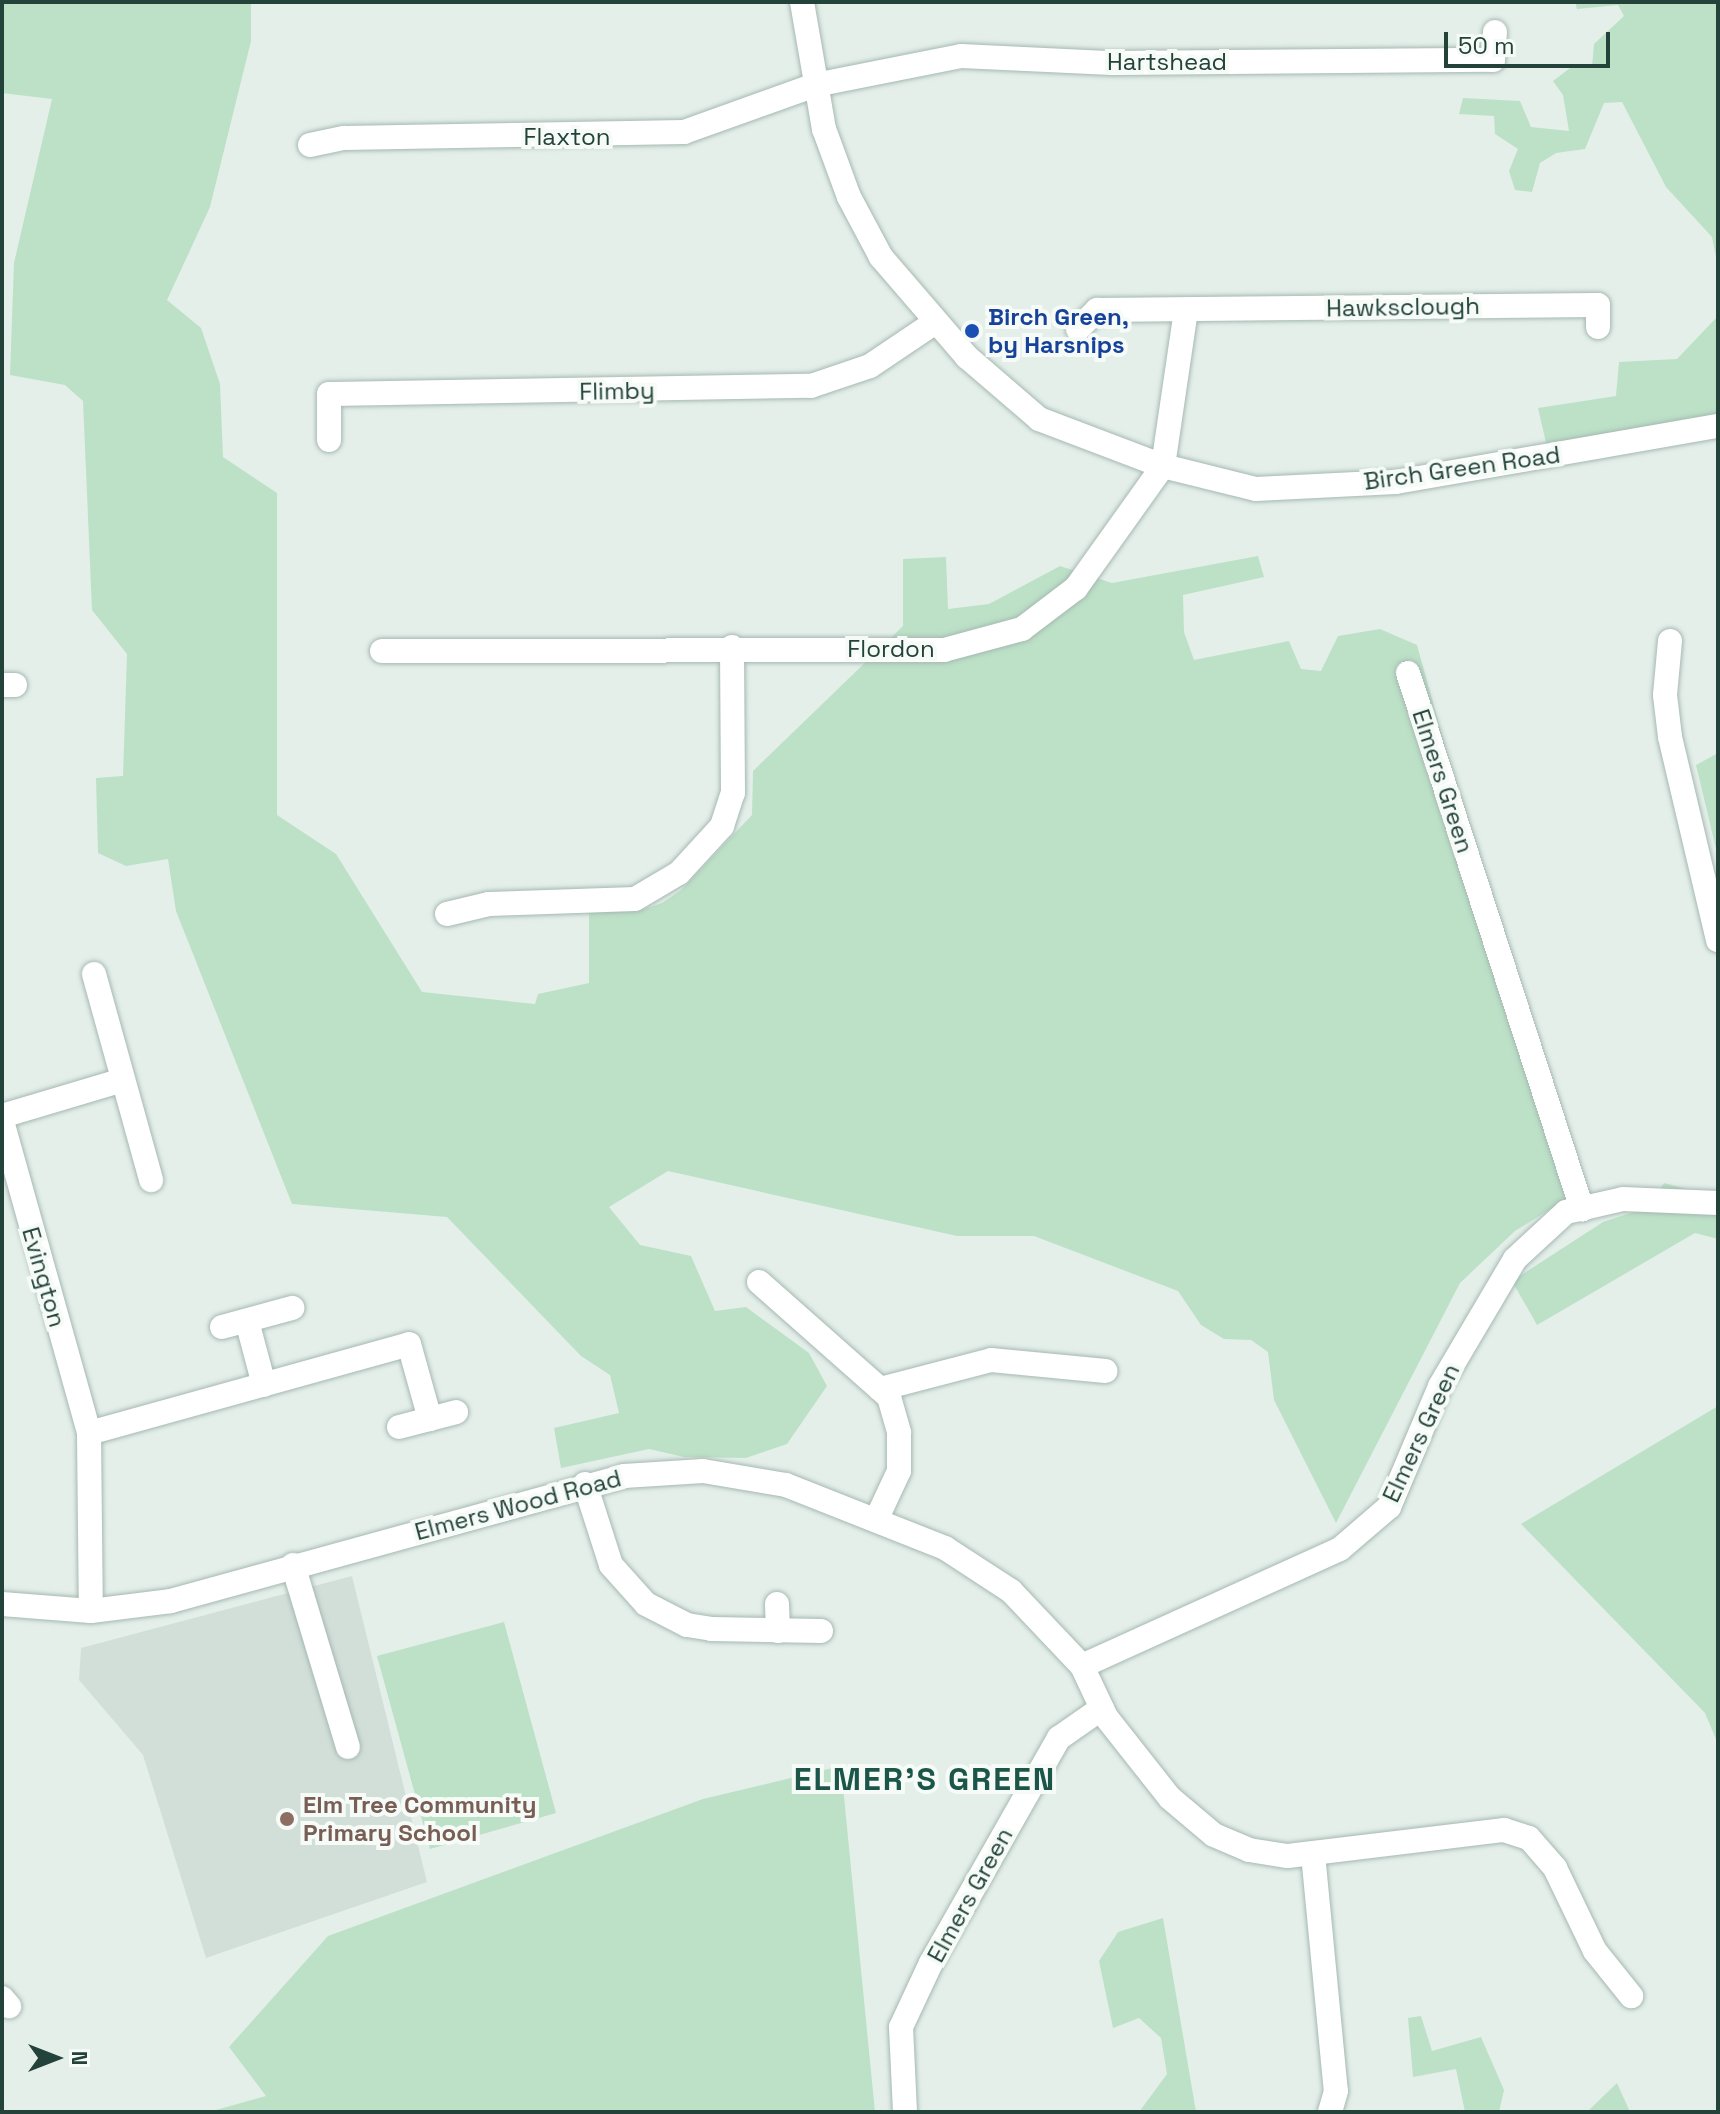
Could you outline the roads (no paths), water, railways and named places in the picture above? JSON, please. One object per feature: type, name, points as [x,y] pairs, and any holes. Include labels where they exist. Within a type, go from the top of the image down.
[{"type":"street","name":"Birch Green Road","points":[[802,2],[815,85],[836,165],[881,257],[934,323],[1039,419],[1163,466],[1256,489],[1396,482],[1718,426]]},
{"type":"street","name":"Hartshead","points":[[815,85],[961,56],[1112,63],[1493,60],[1495,32]]},
{"type":"street","name":"Flaxton","points":[[310,145],[344,138],[684,132],[815,85]]},
{"type":"street","name":"Hawksclough","points":[[1078,329],[1097,310],[1598,305],[1598,327]]},
{"type":"street","points":[[1163,466],[1186,310]]},
{"type":"street","name":"Flimby","points":[[329,440],[329,394],[811,386],[870,366],[934,323]]},
{"type":"street","name":"Flordon","points":[[382,651],[732,647],[944,650],[1022,629],[1076,588],[1163,466]]},
{"type":"street","points":[[1670,641],[1665,695],[1670,737],[1718,940]]},
{"type":"street","points":[[447,914],[489,904],[635,899],[679,873],[722,826],[733,793],[732,647]]},
{"type":"street","name":"Elmers Green","points":[[1408,673],[1582,1209]]},
{"type":"street","points":[[94,974],[151,1180]]},
{"type":"street","name":"Evington","points":[[91,1611],[89,1433],[2,1118],[123,1080]]},
{"type":"street","name":"Elmers Green","points":[[1082,1666],[1340,1549],[1389,1507],[1440,1386],[1515,1259],[1566,1212],[1623,1199],[1718,1203]]},
{"type":"street","points":[[759,1282],[889,1397],[899,1433],[899,1471],[877,1518]]},
{"type":"street","points":[[222,1327],[292,1308]]},
{"type":"street","points":[[247,1321],[264,1385]]},
{"type":"street","points":[[89,1433],[409,1344],[430,1419]]},
{"type":"street","points":[[880,1389],[991,1360],[1105,1371]]},
{"type":"street","points":[[399,1427],[456,1412]]},
{"type":"street","name":"Elmers Wood Road","points":[[2,1604],[45,1611],[91,1611],[171,1601],[585,1484],[663,1471],[730,1474],[786,1485],[877,1518],[945,1548],[1011,1591],[1082,1666]]},
{"type":"street","points":[[585,1484],[611,1565],[646,1604],[687,1625],[821,1631]]},
{"type":"street","points":[[293,1565],[348,1747]]},
{"type":"street","points":[[777,1604],[778,1631]]},
{"type":"street","points":[[1082,1666],[1102,1708],[1178,1807],[1206,1831],[1249,1850],[1313,1854],[1504,1830],[1529,1838],[1555,1868],[1595,1951],[1631,1996]]},
{"type":"street","name":"Elmers Green","points":[[905,2112],[901,2027],[931,1963],[1059,1738],[1102,1708]]},
{"type":"street","points":[[1313,1854],[1336,2091],[1330,2112]]},
{"type":"place","name":"Birch Green, by Harsnips","points":[[972,331]]},
{"type":"place","name":"Elm Tree Community Primary School","points":[[287,1819]]},
{"type":"district","name":"ELMER'S GREEN","points":[[925,1779]]}]
